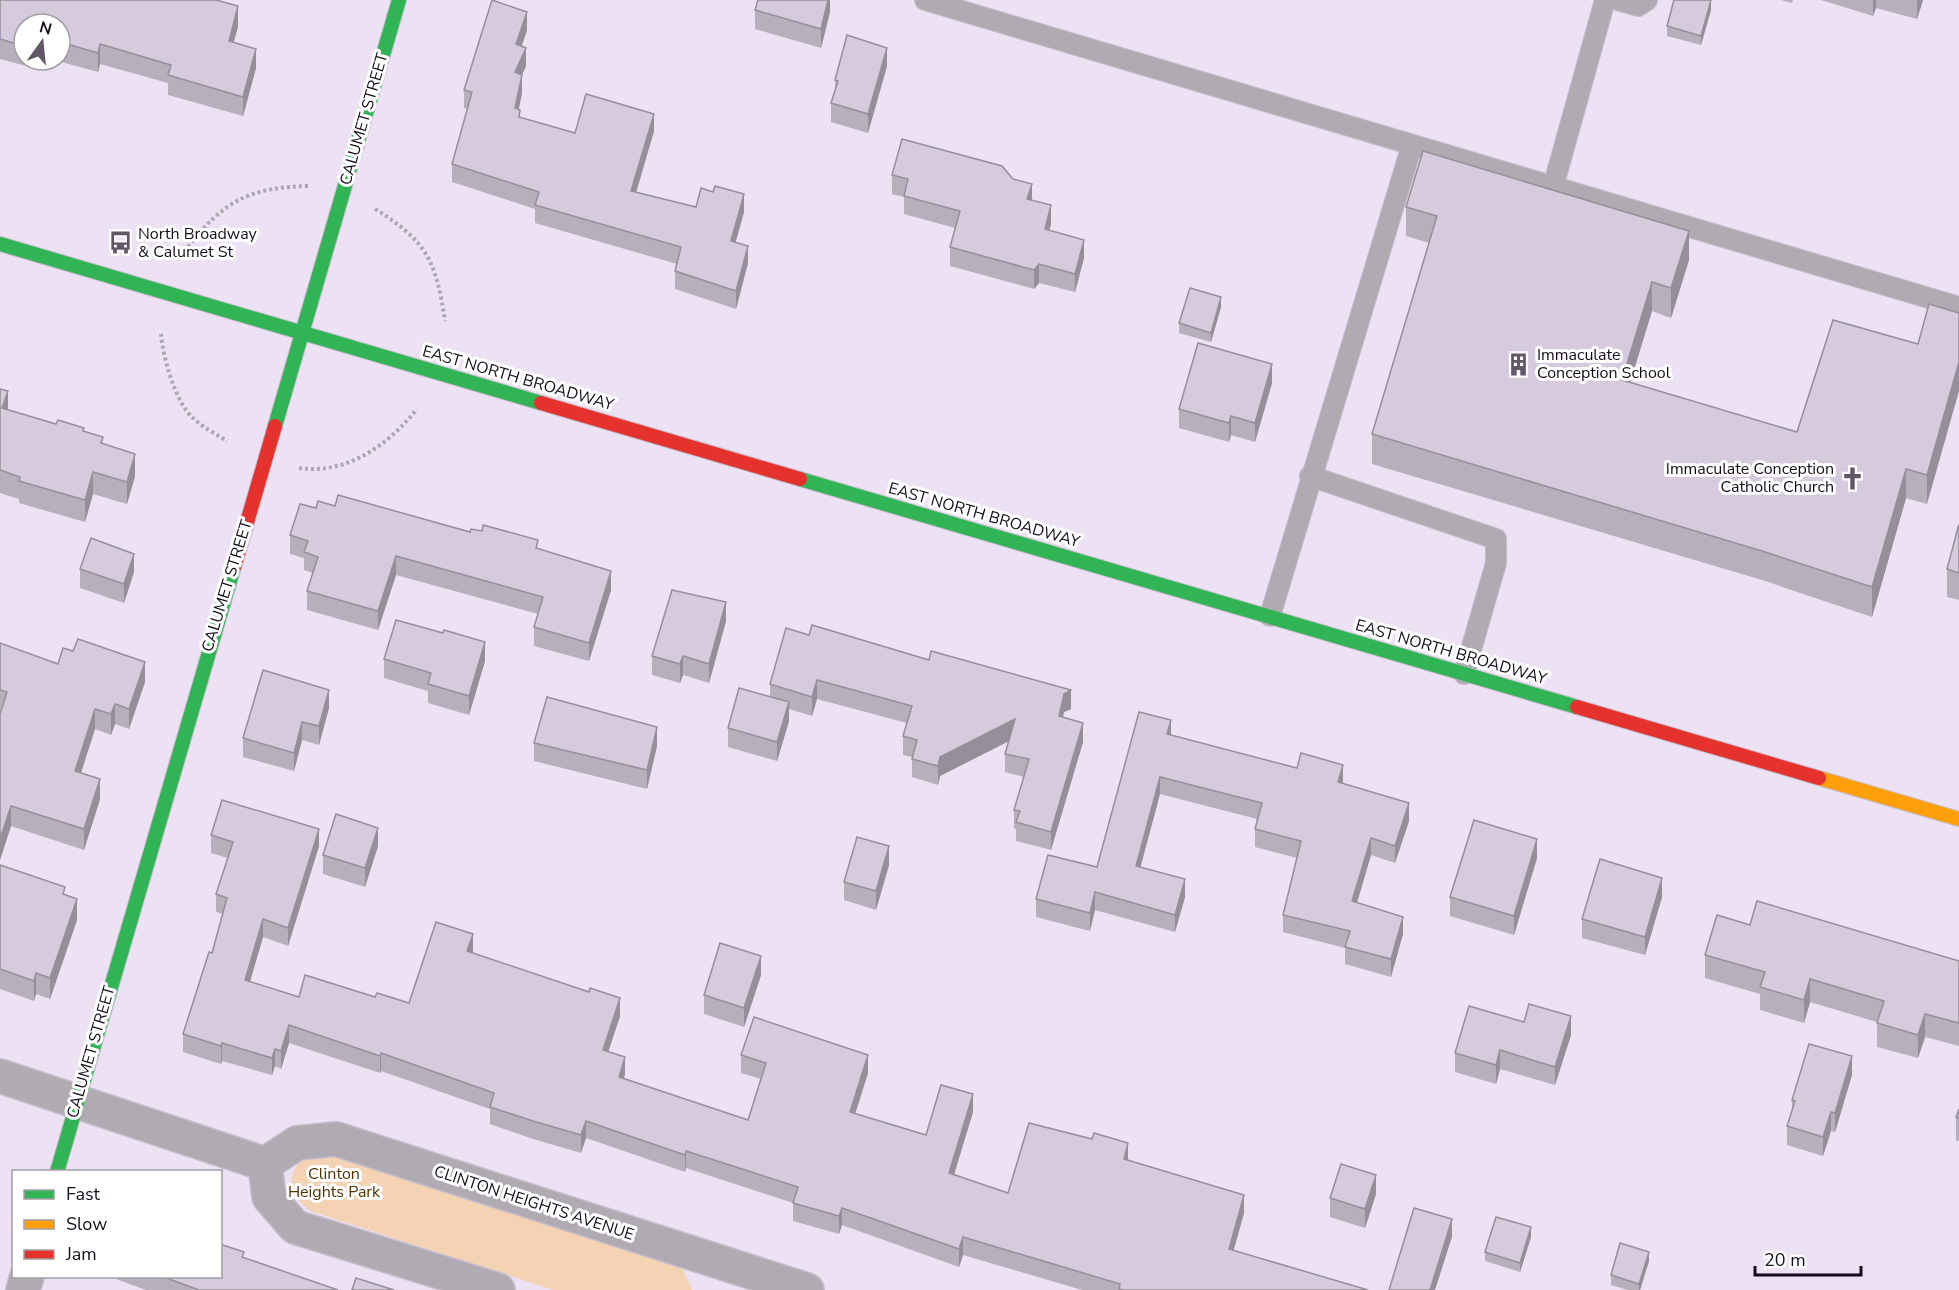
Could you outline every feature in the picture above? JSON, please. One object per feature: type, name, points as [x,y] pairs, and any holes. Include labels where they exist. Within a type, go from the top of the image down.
[{"type":"main road","name":"CALUMET STREET","points":[[58,1170],[399,0]]},
{"type":"main road","name":"EAST NORTH BROADWAY","points":[[0,244],[303,331],[1959,819]]},
{"type":"street","points":[[0,1076],[265,1164],[270,1197],[295,1227],[498,1290]]},
{"type":"street","name":"CLINTON HEIGHTS AVENUE","points":[[265,1164],[297,1143],[336,1139],[725,1277],[807,1290]]},
{"type":"lane","points":[[925,0],[1959,307]]},
{"type":"lane","points":[[1553,186],[1605,0]]},
{"type":"lane","points":[[1617,0],[1638,6],[1647,0]]},
{"type":"lane","points":[[1270,616],[1310,476],[1412,145]]},
{"type":"lane","points":[[1310,476],[1496,539],[1496,563],[1464,674]]},
{"type":"path","points":[[188,247],[209,219],[235,202],[263,190],[316,186]]},
{"type":"path","points":[[367,204],[398,222],[422,245],[438,278],[445,321]]},
{"type":"path","points":[[161,334],[163,353],[172,382],[190,416],[227,441]]},
{"type":"path","points":[[290,466],[321,468],[350,461],[377,449],[403,426],[417,409]]},
{"type":"green space","name":"Clinton Heights Park","points":[[315,1150],[667,1258],[683,1270],[692,1290],[553,1290],[310,1211],[295,1195],[292,1179],[298,1164]]},
{"type":"building","points":[[0,0],[216,0],[238,6],[229,41],[256,49],[243,97],[168,75],[171,65],[100,44],[98,53],[72,45],[72,12],[12,12],[12,42],[0,39]]},
{"type":"building","points":[[492,0],[527,12],[516,44],[526,48],[515,72],[522,75],[515,108],[520,110],[519,117],[575,133],[586,94],[654,114],[631,191],[696,207],[701,188],[713,192],[715,186],[744,194],[731,241],[748,246],[736,291],[675,271],[681,247],[535,205],[539,192],[452,164],[472,92],[464,90]]},
{"type":"building","points":[[758,0],[828,0],[821,29],[755,10]]},
{"type":"building","points":[[1674,0],[1711,0],[1701,36],[1667,26]]},
{"type":"building","points":[[847,35],[887,48],[868,114],[831,103]]},
{"type":"building","points":[[902,139],[1002,166],[1013,179],[1032,184],[1027,199],[1051,205],[1045,229],[1084,240],[1075,274],[1039,264],[1034,270],[950,247],[960,211],[904,196],[908,179],[892,175]]},
{"type":"building","name":"Immaculate Conception School","points":[[1423,151],[1689,231],[1671,288],[1652,282],[1622,380],[1797,432],[1833,320],[1918,344],[1929,304],[1959,313],[1959,362],[1927,475],[1906,469],[1872,587],[1762,551],[1372,434],[1437,216],[1406,207]]},
{"type":"building","points":[[1190,288],[1221,297],[1211,333],[1179,323]]},
{"type":"building","points":[[1198,343],[1272,364],[1255,423],[1231,416],[1229,423],[1179,409]]},
{"type":"building","points":[[0,389],[8,391],[2,408],[56,424],[58,420],[84,428],[83,431],[103,437],[101,443],[135,454],[127,482],[93,472],[85,500],[19,481],[20,477],[0,470]]},
{"type":"building","points":[[338,495],[470,532],[471,529],[482,531],[483,525],[538,540],[536,548],[611,571],[589,643],[534,627],[543,597],[396,556],[378,611],[307,591],[318,557],[304,552],[308,541],[290,535],[300,504],[316,508],[318,501],[335,506]]},
{"type":"building","points":[[1959,524],[1959,573],[1947,569]]},
{"type":"building","points":[[91,538],[134,554],[124,584],[80,569]]},
{"type":"building","points":[[672,590],[726,602],[709,664],[683,656],[680,664],[652,656]]},
{"type":"building","points":[[396,620],[443,633],[444,630],[485,642],[469,696],[428,684],[431,673],[384,659]]},
{"type":"building","points":[[812,625],[929,660],[931,651],[1071,690],[1064,694],[1059,716],[1083,723],[1051,832],[1016,822],[1020,811],[1014,810],[1029,759],[1005,754],[1015,719],[940,757],[938,766],[912,759],[917,740],[903,736],[912,706],[817,680],[812,697],[770,684],[786,628],[809,635]]},
{"type":"building","points":[[78,639],[145,662],[129,709],[115,704],[111,714],[95,709],[75,771],[100,779],[84,829],[11,806],[0,839],[0,714],[7,692],[0,690],[0,643],[58,664],[63,648],[73,651]]},
{"type":"building","points":[[263,670],[329,690],[319,726],[302,722],[294,753],[243,738]]},
{"type":"building","points":[[739,688],[789,702],[777,742],[728,728]]},
{"type":"building","points":[[547,697],[657,727],[647,770],[534,743]]},
{"type":"building","points":[[1139,712],[1171,720],[1167,734],[1297,768],[1301,753],[1343,765],[1338,782],[1409,803],[1395,846],[1371,838],[1352,901],[1403,917],[1391,959],[1345,947],[1350,931],[1283,915],[1301,841],[1255,829],[1262,803],[1160,777],[1136,866],[1185,879],[1175,915],[1095,892],[1090,913],[1036,899],[1048,855],[1097,867]]},
{"type":"building","points":[[222,800],[319,829],[288,928],[263,919],[245,980],[299,997],[305,975],[375,997],[377,993],[409,1003],[436,922],[473,934],[467,951],[589,992],[590,988],[620,998],[603,1050],[625,1057],[619,1077],[748,1120],[766,1063],[741,1055],[754,1017],[868,1055],[850,1112],[926,1135],[941,1085],[973,1094],[949,1173],[1008,1193],[1029,1123],[1092,1139],[1094,1133],[1128,1143],[1124,1159],[1244,1195],[1229,1249],[1368,1290],[1123,1290],[1119,1289],[1120,1284],[963,1237],[959,1249],[842,1208],[839,1216],[793,1203],[798,1187],[686,1151],[685,1155],[586,1121],[581,1135],[533,1121],[490,1107],[494,1093],[381,1053],[380,1056],[289,1025],[281,1051],[275,1049],[272,1058],[183,1034],[209,952],[212,953],[227,898],[216,894],[233,842],[211,835]]},
{"type":"building","points":[[336,814],[378,828],[365,868],[323,855]]},
{"type":"building","points":[[1474,820],[1537,839],[1514,916],[1450,897]]},
{"type":"building","points":[[857,837],[889,846],[876,891],[844,882]]},
{"type":"building","points":[[1600,859],[1662,878],[1645,937],[1582,919]]},
{"type":"building","points":[[0,865],[65,887],[63,894],[77,899],[50,978],[36,973],[34,981],[0,969]]},
{"type":"building","points":[[1757,901],[1959,961],[1959,1023],[1925,1014],[1918,1035],[1877,1023],[1884,1001],[1810,979],[1804,1000],[1760,987],[1765,972],[1705,955],[1717,915],[1750,925]]},
{"type":"building","points":[[720,943],[761,956],[744,1008],[704,995]]},
{"type":"building","points":[[1529,1004],[1571,1016],[1555,1067],[1500,1050],[1496,1065],[1455,1053],[1469,1006],[1524,1022]]},
{"type":"building","points":[[1809,1044],[1852,1056],[1835,1113],[1831,1112],[1823,1137],[1787,1126],[1795,1101],[1792,1100]]},
{"type":"building","points":[[1341,1164],[1376,1175],[1365,1209],[1330,1198]]},
{"type":"building","points":[[1414,1208],[1452,1219],[1430,1290],[1389,1290]]},
{"type":"building","points":[[1496,1217],[1531,1227],[1520,1263],[1485,1252]]},
{"type":"building","points":[[1620,1243],[1649,1252],[1639,1284],[1611,1275]]},
{"type":"building","points":[[222,1245],[244,1252],[242,1257],[338,1290],[199,1290],[166,1278],[222,1278]]},
{"type":"building","points":[[356,1278],[394,1290],[352,1290]]},
{"type":"traffic: fast","points":[[275,426],[399,0]]},
{"type":"traffic: fast","points":[[0,244],[541,403]]},
{"type":"traffic: fast","points":[[800,479],[1577,707]]},
{"type":"traffic: fast","points":[[58,1170],[234,567]]},
{"type":"traffic: slow","points":[[1819,778],[1959,819]]},
{"type":"traffic: jam","points":[[541,403],[800,479]]},
{"type":"traffic: jam","points":[[234,567],[275,426]]},
{"type":"traffic: jam","points":[[1577,707],[1819,778]]},
{"type":"place","name":"North Broadway & Calumet St","points":[[120,243]]},
{"type":"place","name":"Immaculate Conception School","points":[[1519,364]]},
{"type":"place","name":"Immaculate Conception Catholic Church","points":[[1852,478]]}]
